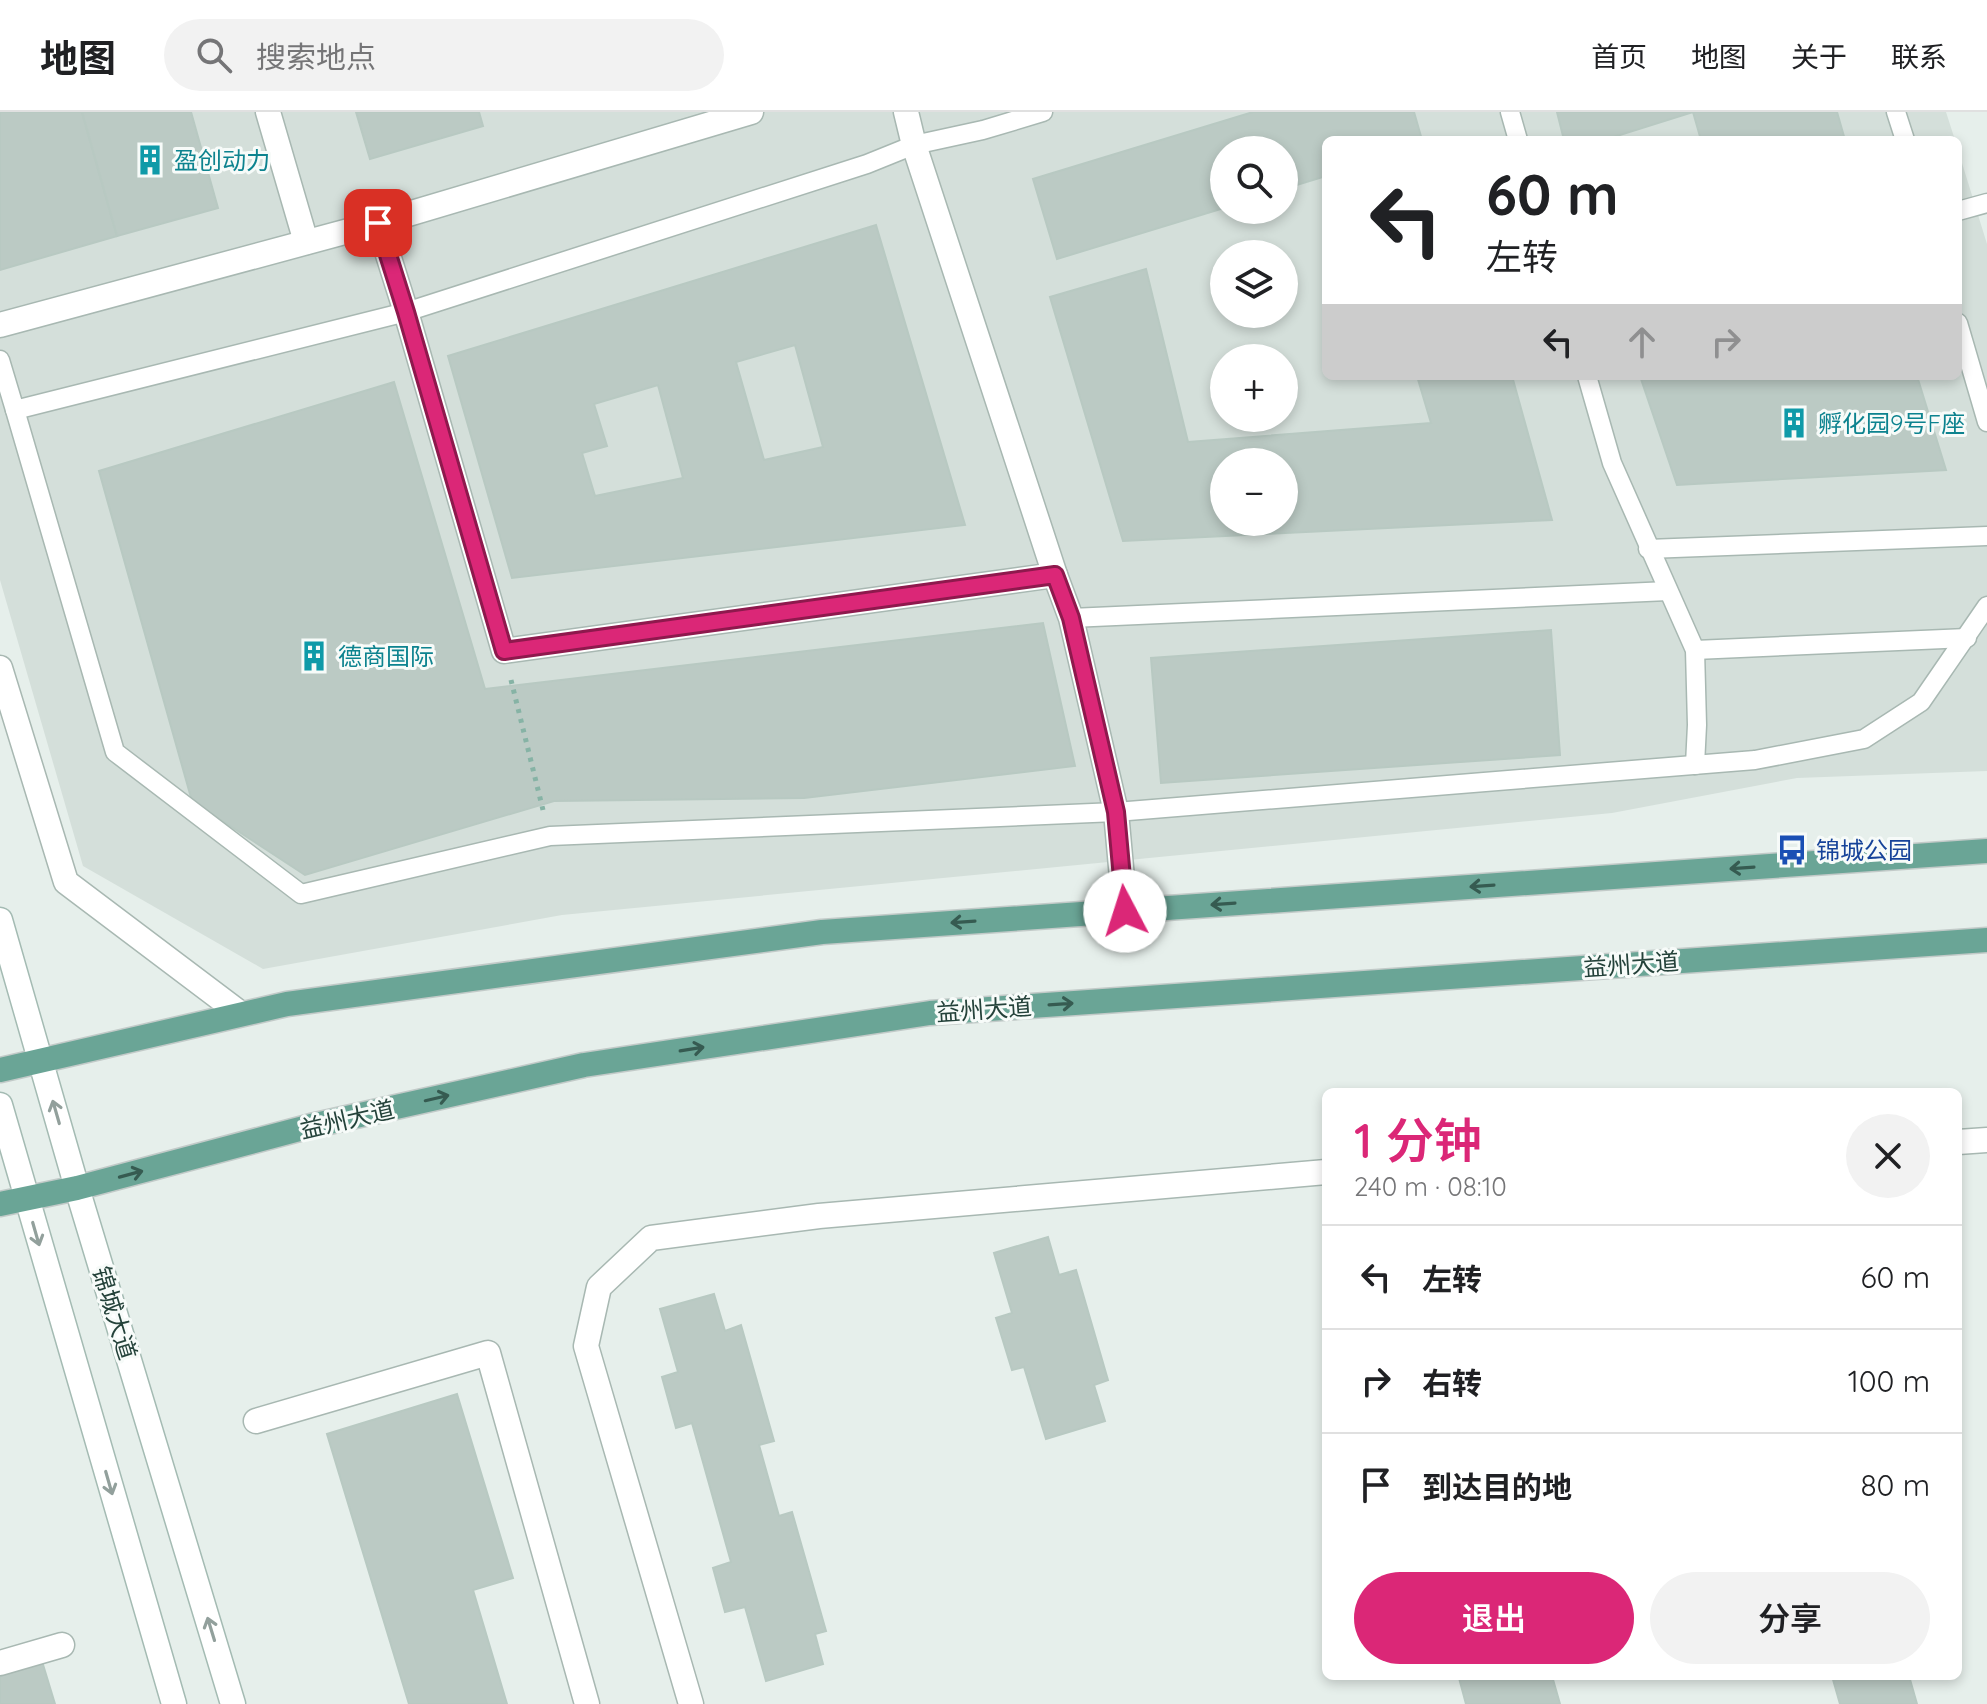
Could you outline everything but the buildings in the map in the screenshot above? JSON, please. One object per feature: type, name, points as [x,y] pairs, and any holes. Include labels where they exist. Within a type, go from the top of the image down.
[{"type":"main road","points":[[0,1070],[287,1004],[822,932],[1987,851]]},
{"type":"main road","name":"益州大道","points":[[0,1204],[77,1188],[311,1126],[584,1065],[930,1013],[1987,940]]},
{"type":"street","points":[[268,112],[306,242]]},
{"type":"street","points":[[0,325],[378,223],[751,112]]},
{"type":"street","points":[[906,112],[914,145],[1071,618],[1116,812],[1125,911]]},
{"type":"street","points":[[378,223],[504,651],[1055,575]]},
{"type":"street","points":[[0,668],[66,882],[241,1014]]},
{"type":"street","name":"锦城大道","points":[[0,920],[77,1188],[233,1704]]},
{"type":"street","points":[[0,1105],[174,1704]]},
{"type":"street","points":[[1962,1142],[1987,1140]]},
{"type":"street","points":[[691,1704],[586,1346],[599,1287],[651,1238],[819,1216],[1322,1172]]},
{"type":"street","points":[[256,1421],[488,1353],[587,1704]]},
{"type":"street","points":[[0,1663],[62,1645]]},
{"type":"lane","points":[[15,410],[406,312],[867,164],[914,145],[983,130],[1043,112]]},
{"type":"lane","points":[[1510,112],[1517,136]]},
{"type":"lane","points":[[1896,112],[1904,136]]},
{"type":"lane","points":[[1962,210],[1987,203]]},
{"type":"lane","points":[[1962,337],[1987,422]]},
{"type":"lane","points":[[0,360],[115,752],[301,894],[550,836],[1116,812],[1755,760],[1864,739],[1921,702],[1987,606]]},
{"type":"lane","points":[[1588,380],[1612,463],[1695,650],[1695,765]]},
{"type":"lane","points":[[1648,549],[1987,536]]},
{"type":"lane","points":[[1071,618],[1668,591]]},
{"type":"lane","points":[[1695,650],[1967,638]]},
{"type":"path","points":[[504,651],[550,836]]},
{"type":"shaded area","points":[[0,112],[1946,112],[1954,136],[1322,136],[1322,380],[1962,380],[1962,163],[1987,244],[1987,771],[1797,778],[1612,813],[562,915],[263,969],[83,866],[0,580]]},
{"type":"place","name":"盈创动力","points":[[150,160]]},
{"type":"place","name":"孵化园9号F座","points":[[1794,423]]},
{"type":"place","name":"德商国际","points":[[314,656]]},
{"type":"place","name":"锦城公园","points":[[1792,850]]},
{"type":"route","points":[[378,223],[504,651],[1055,575],[1071,618],[1116,812],[1125,911]]}]
